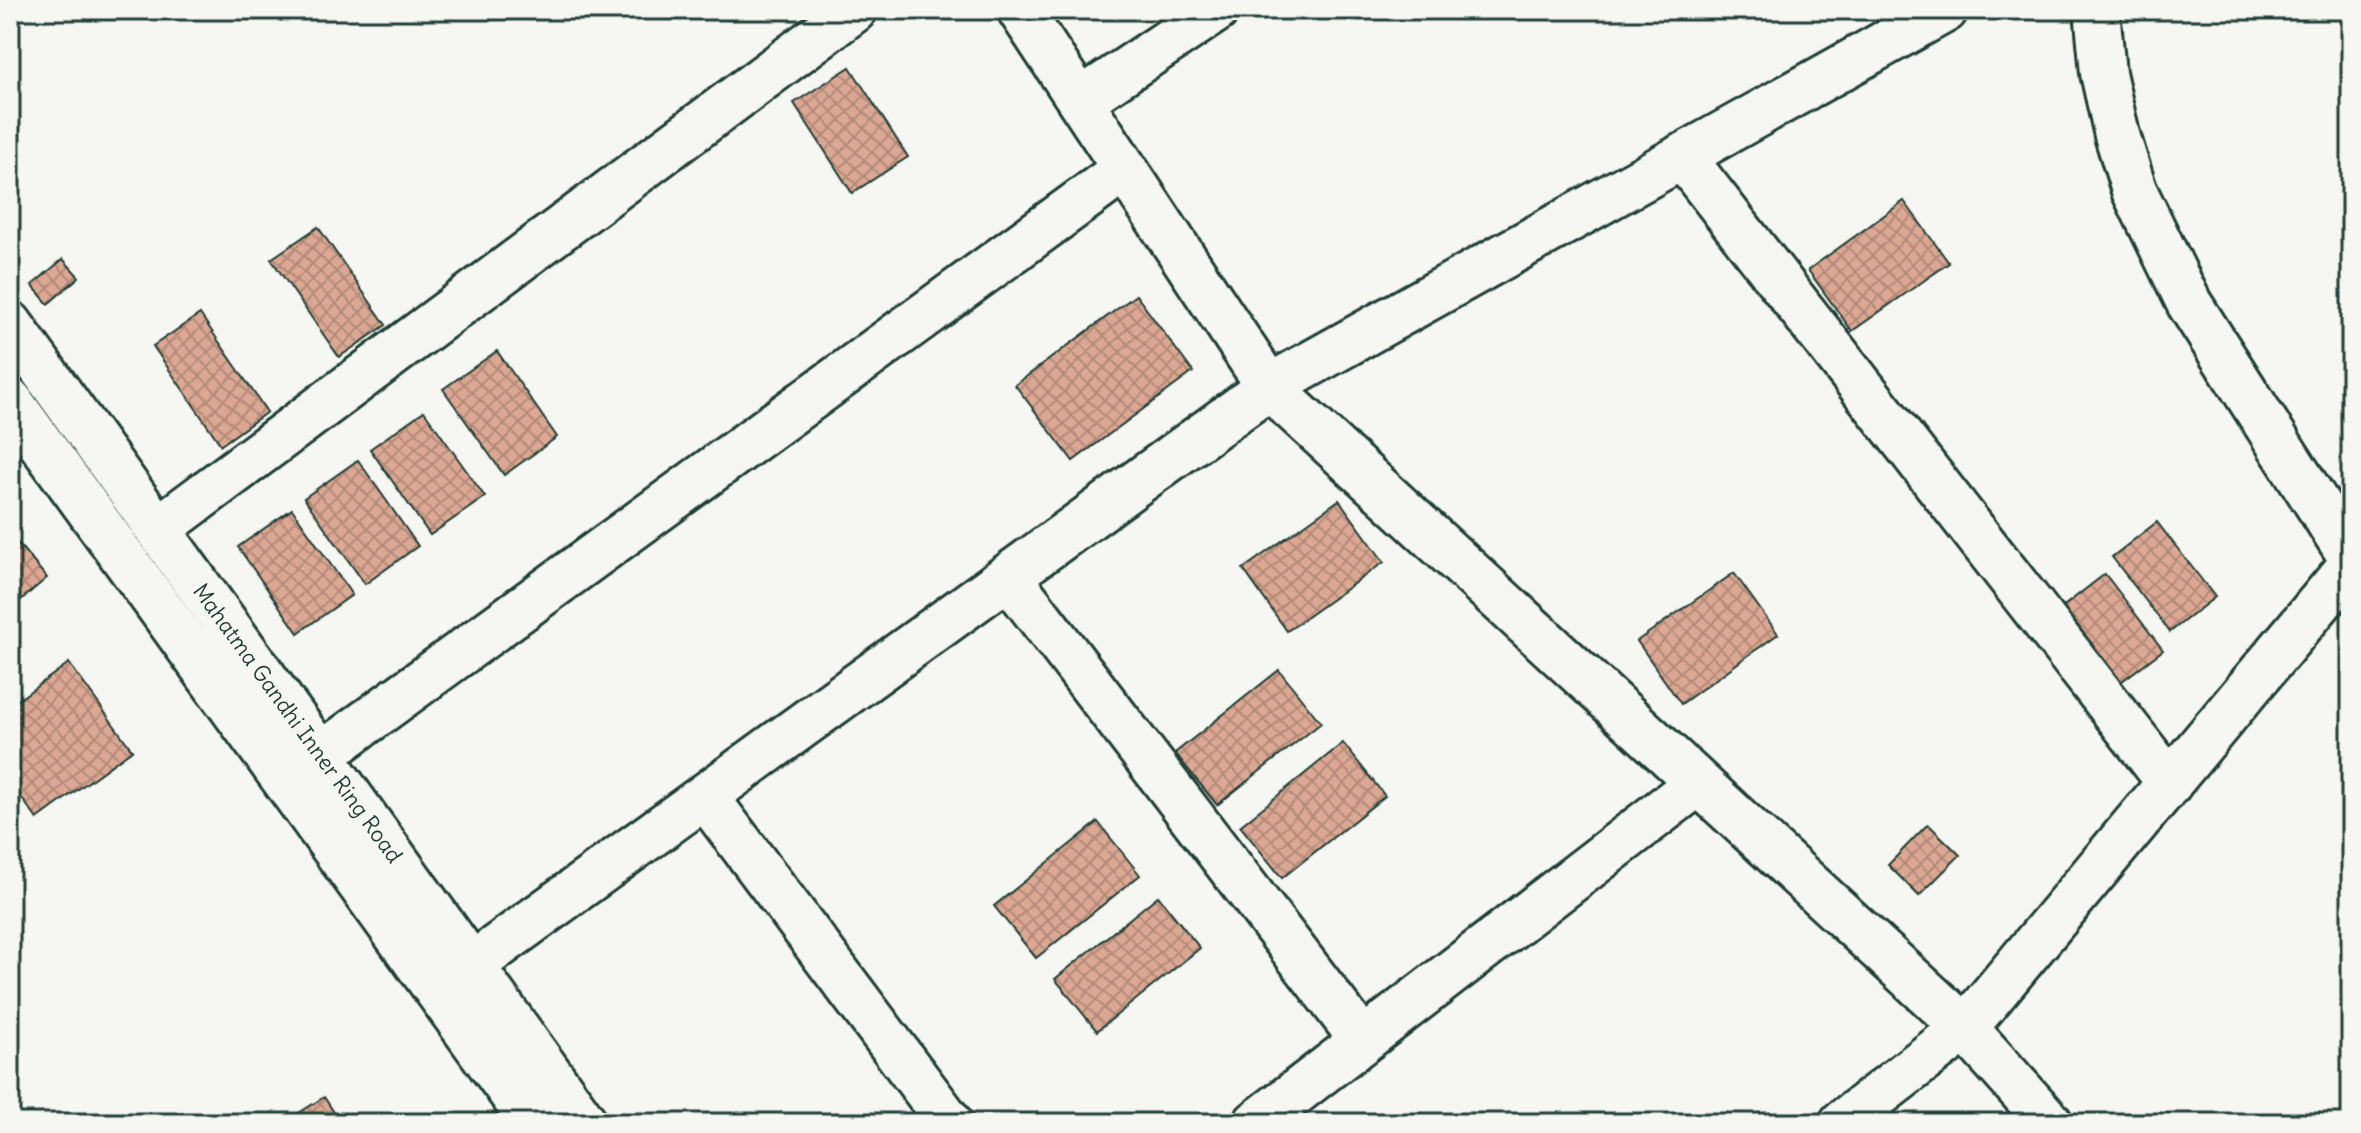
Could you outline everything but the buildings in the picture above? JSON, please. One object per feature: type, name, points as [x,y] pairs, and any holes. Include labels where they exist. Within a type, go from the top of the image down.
[{"type":"street","points":[[158,529],[854,10]]},
{"type":"street","points":[[1020,10],[1269,387],[1965,1028],[2050,1123]]},
{"type":"street","points":[[1080,101],[1216,10]]},
{"type":"street","points":[[472,965],[1269,387],[1945,10]]},
{"type":"street","points":[[2097,10],[2103,73],[2134,190],[2189,303],[2351,557]]},
{"type":"street","points":[[1682,156],[2170,783]]},
{"type":"street","points":[[321,755],[1125,169]]},
{"type":"street","name":"Mahatma Gandhi Inner Ring Road","points":[[10,324],[585,1123]]},
{"type":"street","name":"Mahatma Gandhi Inner Ring Road","points":[[10,401],[533,1123]]},
{"type":"street","points":[[1842,1123],[1965,1028],[2351,565]]},
{"type":"street","points":[[1008,576],[1363,1041]]},
{"type":"street","points":[[1256,1123],[1698,783]]},
{"type":"street","points":[[705,796],[950,1123]]}]
